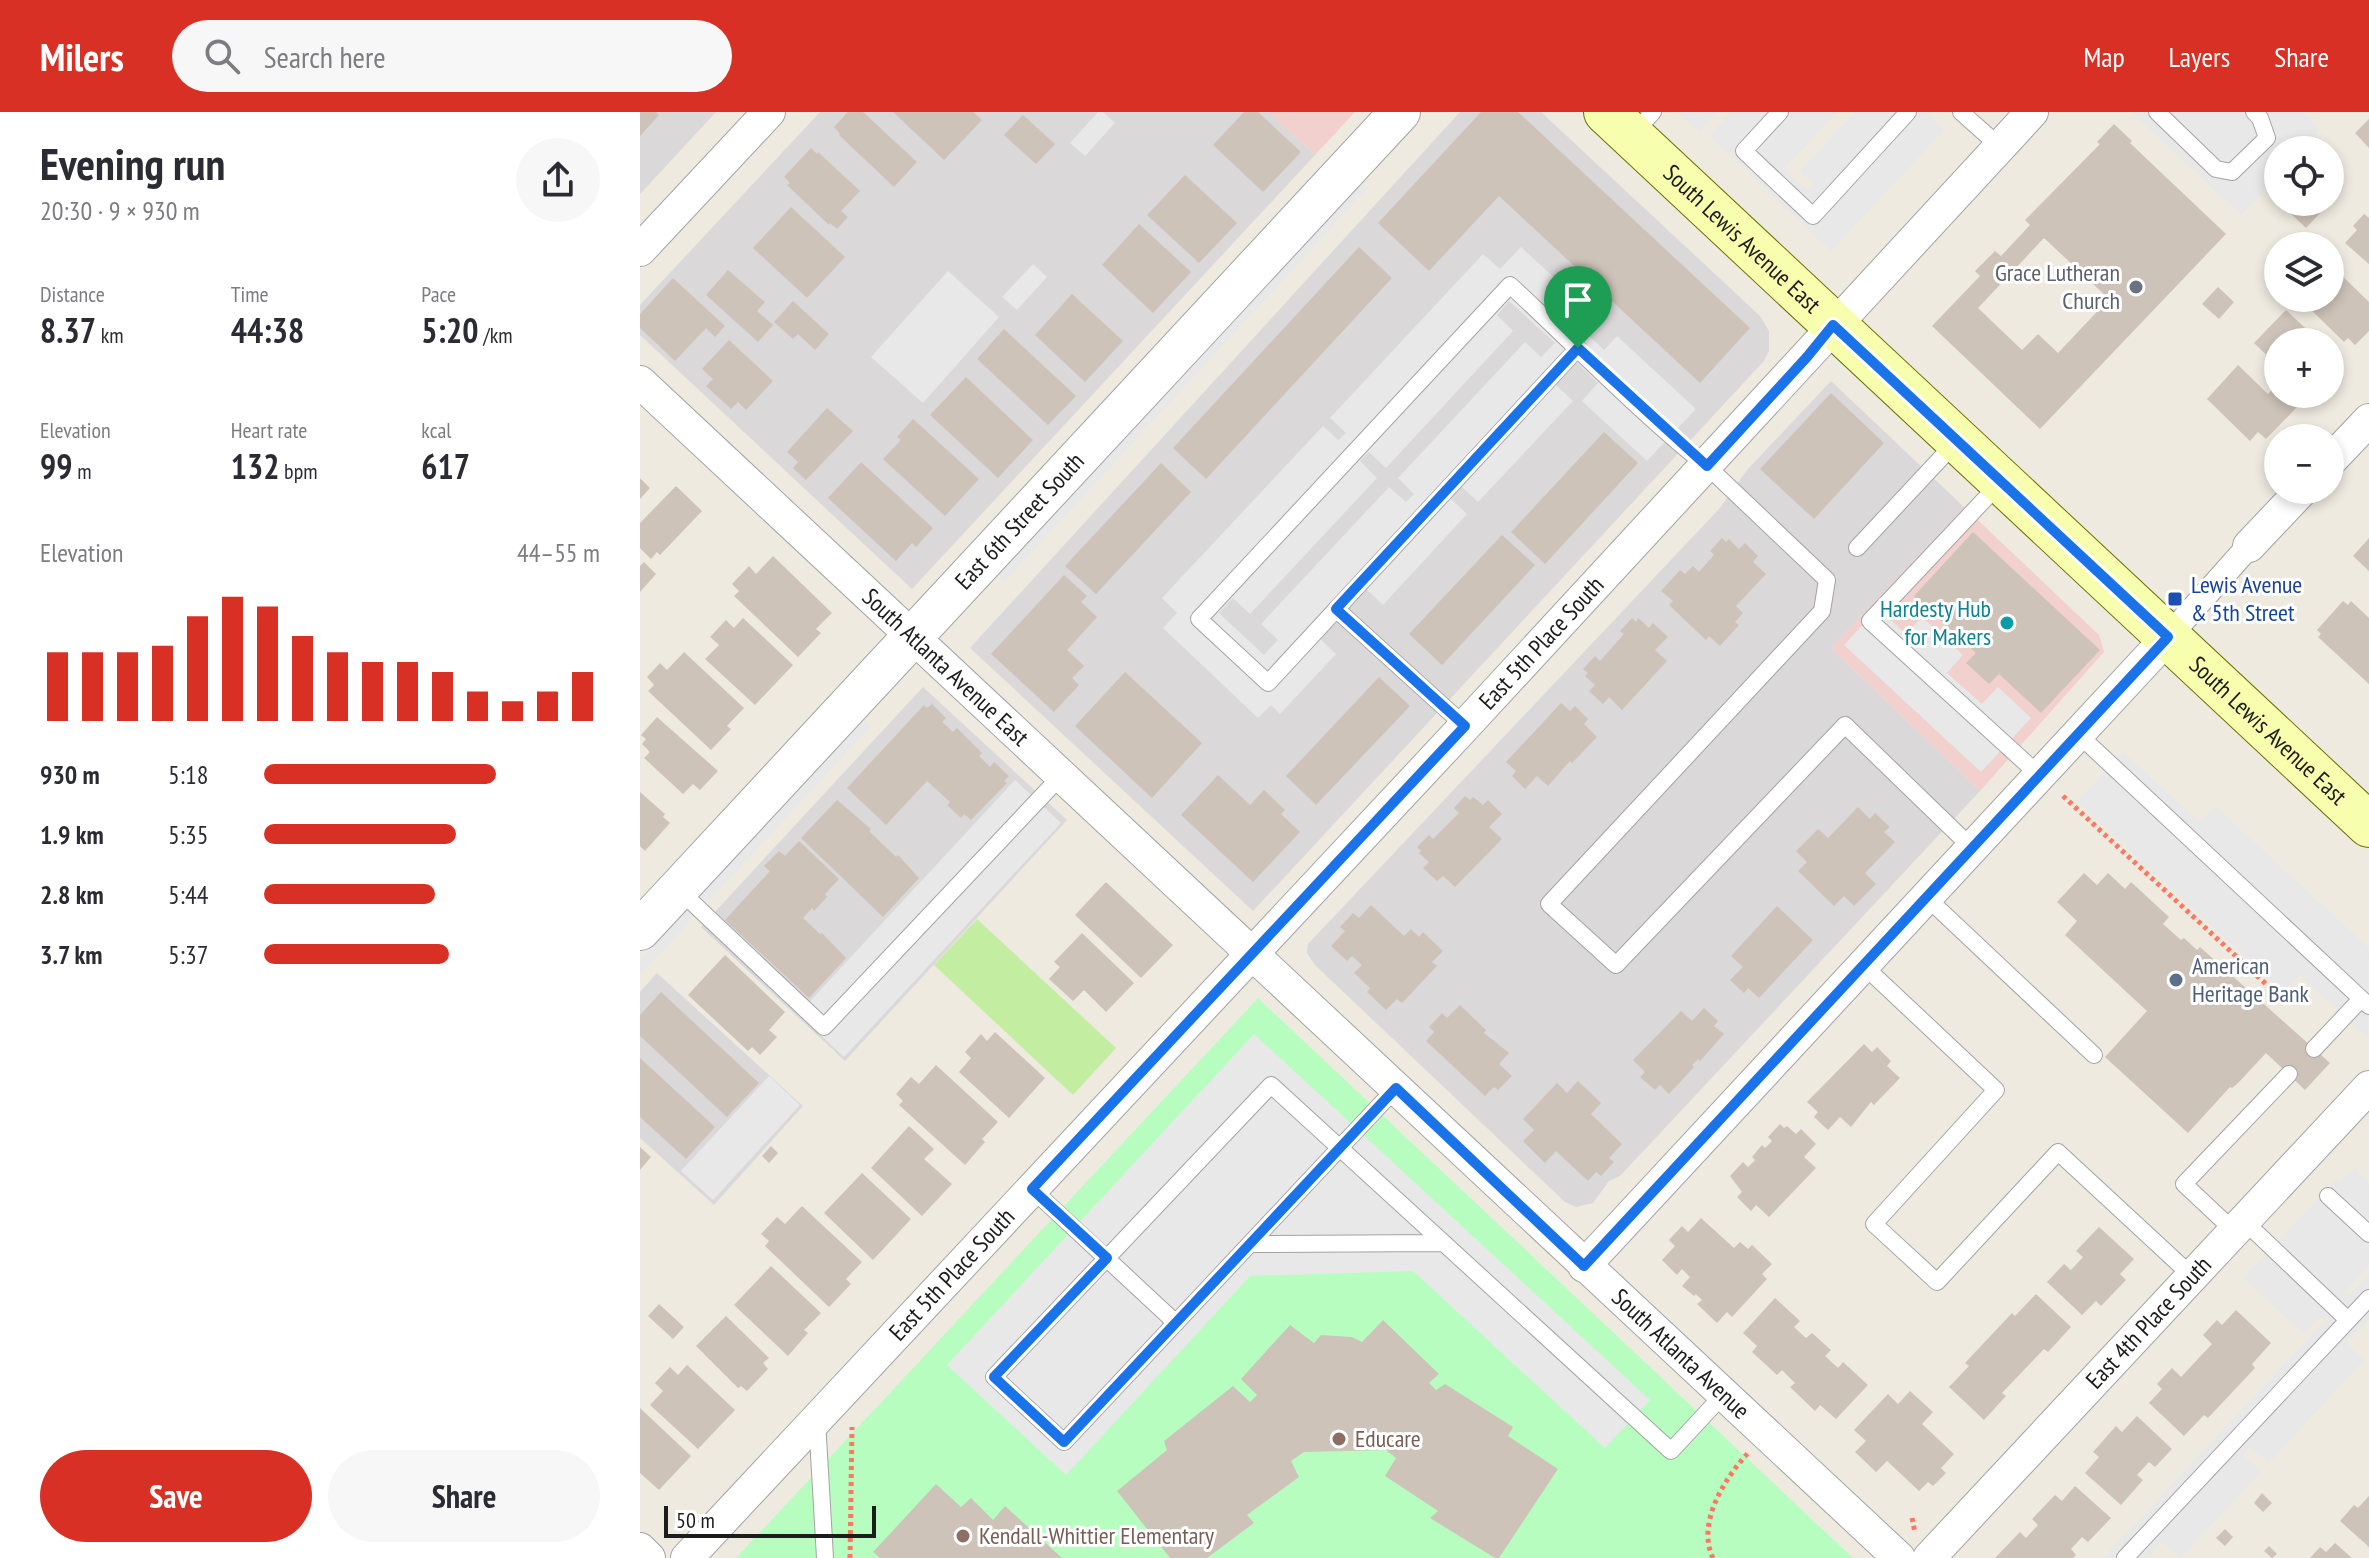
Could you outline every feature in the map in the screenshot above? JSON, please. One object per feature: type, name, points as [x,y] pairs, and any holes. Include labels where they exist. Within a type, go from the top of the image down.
[{"type":"main road","name":"South Lewis Avenue East","points":[[1630,120],[1833,325],[2369,825]]},
{"type":"street","points":[[640,250],[769,112]]},
{"type":"street","name":"East 6th Street South","points":[[640,930],[1400,112]]},
{"type":"street","name":"East 5th Place South","points":[[687,1558],[1707,466],[1833,325],[2032,112]]},
{"type":"street","name":"South Atlanta Avenue East","points":[[640,382],[1252,955]]},
{"type":"street","points":[[2344,446],[2369,420]]},
{"type":"street","points":[[1584,1266],[1971,847],[2051,786],[2078,734],[2289,504]]},
{"type":"street","name":"South Atlanta Avenue","points":[[1252,955],[1723,1395],[1914,1550]]},
{"type":"street","name":"East 4th Place South","points":[[1914,1550],[2192,1276],[2369,1087]]},
{"type":"street","points":[[640,1549],[649,1558]]},
{"type":"lane","points":[[1780,112],[1744,151],[1813,216],[1908,112]]},
{"type":"lane","points":[[1961,112],[1999,146]]},
{"type":"lane","points":[[2157,112],[2216,169],[2232,172],[2267,138],[2260,118],[2254,112]]},
{"type":"lane","points":[[1578,348],[1268,683],[1199,619],[1510,285],[1707,466],[1827,580],[1822,611],[1549,904],[1616,965],[1845,725],[1971,847]]},
{"type":"lane","points":[[1857,548],[1957,441]]},
{"type":"lane","points":[[2001,482],[1870,621],[2051,786]]},
{"type":"lane","points":[[1336,609],[1465,726]]},
{"type":"lane","points":[[2078,734],[2365,1003],[2314,1049]]},
{"type":"lane","points":[[678,889],[824,1027],[1061,776]]},
{"type":"lane","points":[[1925,896],[2094,1055]]},
{"type":"lane","points":[[1863,965],[1996,1090],[1874,1224],[1937,1282],[2058,1152],[2192,1276]]},
{"type":"lane","points":[[2289,1074],[2184,1184],[2239,1226],[2348,1320]]},
{"type":"lane","points":[[1396,1088],[1339,1148],[1064,1442],[994,1377],[1271,1085],[1339,1148],[1671,1451],[1723,1395]]},
{"type":"lane","points":[[1032,1189],[1176,1323]]},
{"type":"lane","points":[[2328,1196],[2369,1234]]},
{"type":"lane","points":[[1250,1244],[1443,1243]]},
{"type":"lane","points":[[2125,1558],[2369,1298]]},
{"type":"lane","points":[[817,1418],[825,1558]]},
{"type":"path","points":[[2051,786],[2280,997]]},
{"type":"path","points":[[850,1558],[852,1427]]},
{"type":"path","points":[[1713,1558],[1709,1530],[1718,1496],[1731,1472],[1749,1453]]},
{"type":"path","points":[[1912,1518],[1914,1550]]},
{"type":"shaded area","points":[[640,112],[716,112],[640,194]]},
{"type":"shaded area","points":[[820,112],[1268,112],[1315,155],[912,589],[640,335],[640,305]]},
{"type":"shaded area","points":[[1098,112],[1103,112],[1115,123],[1085,156],[1070,143]]},
{"type":"shaded area","points":[[1268,112],[1355,112],[1315,155]]},
{"type":"shaded area","points":[[1460,112],[1541,112],[1760,316],[1769,331],[1769,351],[1764,361],[1253,911],[970,648]]},
{"type":"shaded area","points":[[1678,112],[1718,112],[1699,132]]},
{"type":"shaded area","points":[[1731,112],[1837,112],[1784,169],[1808,191],[1814,184],[1800,171],[1856,112],[1932,112],[1929,116],[1944,130],[1831,251],[1709,136]]},
{"type":"shaded area","points":[[2131,112],[2302,112],[2321,131],[2316,136],[2264,136],[2264,191],[2241,215]]},
{"type":"shaded area","points":[[1361,182],[1368,188],[1005,581],[999,575]]},
{"type":"shaded area","points":[[1521,247],[1589,310],[1577,324],[1604,350],[1617,336],[1696,409],[1647,461],[1582,401],[1598,383],[1576,362],[1555,384],[1573,401],[1478,502],[1460,485],[1449,497],[1467,514],[1383,605],[1365,588],[1318,637],[1336,654],[1280,714],[1271,705],[1258,718],[1163,628],[1177,613],[1162,598],[1323,426],[1338,440],[1346,433],[1330,418],[1483,254],[1500,269]],"holes":[[[1509,301],[1555,343],[1541,357],[1525,342],[1398,478],[1414,494],[1406,502],[1389,487],[1261,624],[1278,640],[1264,655],[1219,613],[1233,598],[1250,614],[1377,478],[1360,461],[1369,452],[1386,468],[1513,331],[1497,315]]]},
{"type":"shaded area","points":[[1033,264],[1047,277],[1017,310],[1002,297]]},
{"type":"shaded area","points":[[948,271],[999,317],[923,403],[871,357]]},
{"type":"shaded area","points":[[1831,381],[1964,507],[1831,648],[1980,791],[1620,1176],[1609,1181],[1593,1203],[1576,1207],[1565,1202],[1315,965],[1307,953],[1308,944],[1720,508],[1747,470]]},
{"type":"shaded area","points":[[1964,507],[2099,635],[2104,652],[1980,791],[1831,648]]},
{"type":"shaded area","points":[[1878,608],[1906,634],[1922,617],[1963,655],[1947,673],[1982,704],[1998,687],[2031,718],[1981,772],[1844,645]]},
{"type":"shaded area","points":[[923,687],[1067,820],[845,1061],[701,927]]},
{"type":"shaded area","points":[[864,719],[871,726],[640,975],[640,960]]},
{"type":"shaded area","points":[[2123,752],[2200,822],[2215,806],[2369,948],[2368,1038],[2300,975],[2284,993],[2077,802]]},
{"type":"shaded area","points":[[1015,780],[1061,823],[844,1057],[798,1014]]},
{"type":"shaded area","points":[[657,973],[803,1106],[714,1205],[640,1138],[640,992]]},
{"type":"shaded area","points":[[1254,1034],[1650,1400],[1605,1448],[1413,1271],[1250,1276],[1066,1475],[947,1365]]},
{"type":"shaded area","points":[[769,1076],[800,1105],[713,1200],[681,1171]]},
{"type":"shaded area","points":[[2354,1168],[2369,1182],[2369,1265],[2344,1292],[2348,1296],[2369,1274],[2369,1319],[2346,1343],[2364,1360],[2269,1463],[2250,1446],[2243,1455],[2261,1472],[2180,1558],[2162,1542],[2147,1558],[2103,1558],[2325,1321],[2320,1317],[2304,1334],[2243,1278],[2336,1180],[2340,1182]]},
{"type":"green space","points":[[977,919],[1116,1048],[1073,1095],[934,965]]},
{"type":"green space","points":[[1258,998],[1853,1558],[736,1558]]},
{"type":"building","points":[[640,112],[656,112],[659,115],[640,136]]},
{"type":"building","points":[[848,112],[863,112],[917,162],[894,187],[834,127]]},
{"type":"building","points":[[893,112],[973,112],[982,120],[944,160]]},
{"type":"building","points":[[1244,112],[1258,112],[1301,152],[1263,192],[1213,145]]},
{"type":"building","points":[[1481,112],[1518,112],[1750,328],[1700,383],[1499,196],[1429,271],[1378,223]]},
{"type":"building","points":[[1023,115],[1055,144],[1036,164],[1004,135]]},
{"type":"building","points":[[2369,119],[2369,148],[2355,133]]},
{"type":"building","name":"Grace Lutheran Church","points":[[2114,124],[2226,234],[2040,429],[1932,326],[1980,276],[1975,271],[1995,251],[2001,256],[2030,225],[2025,220],[2100,144],[2097,142]],"holes":[[[2044,238],[2109,299],[2058,353],[2038,334],[2022,350],[1978,308]]]},
{"type":"building","points":[[811,148],[860,191],[841,211],[848,217],[837,229],[787,185],[790,183],[784,177]]},
{"type":"building","points":[[1185,175],[1237,223],[1199,263],[1147,215]]},
{"type":"building","points":[[791,207],[845,257],[807,298],[753,248]]},
{"type":"building","points":[[2364,214],[2369,218],[2369,264],[2345,243],[2357,230],[2353,226]]},
{"type":"building","points":[[2293,216],[2317,216],[2306,228]]},
{"type":"building","points":[[1139,224],[1191,272],[1153,313],[1102,265]]},
{"type":"building","points":[[1359,247],[1392,278],[1206,479],[1173,448]]},
{"type":"building","points":[[728,270],[765,302],[757,311],[773,325],[758,342],[706,295]]},
{"type":"building","points":[[673,278],[725,326],[715,337],[706,328],[675,361],[640,328],[640,314]]},
{"type":"building","points":[[2344,278],[2369,302],[2369,331],[2355,345],[2348,338],[2344,342],[2344,328],[2330,328],[2313,312],[2344,312]]},
{"type":"building","points":[[2218,287],[2234,302],[2219,319],[2202,304]]},
{"type":"building","points":[[1072,294],[1123,341],[1085,382],[1035,335]]},
{"type":"building","points":[[793,301],[829,334],[815,350],[798,334],[793,339],[774,322]]},
{"type":"building","points":[[2284,312],[2288,312],[2305,328],[2269,328]]},
{"type":"building","points":[[1004,329],[1076,396],[1048,425],[977,359]]},
{"type":"building","points":[[2264,333],[2264,353],[2254,343]]},
{"type":"building","points":[[729,340],[773,381],[746,410],[738,402],[731,409],[706,386],[713,379],[702,369]]},
{"type":"building","points":[[2238,365],[2264,390],[2264,408],[2296,408],[2281,424],[2264,424],[2264,437],[2258,432],[2250,441],[2207,399]]},
{"type":"building","points":[[966,377],[1033,440],[998,478],[930,415]]},
{"type":"building","points":[[1831,393],[1884,443],[1814,519],[1760,469]]},
{"type":"building","points":[[827,408],[853,431],[806,480],[793,468],[798,462],[787,452]]},
{"type":"building","points":[[913,419],[979,479],[945,516],[883,459],[901,440],[897,437]]},
{"type":"building","points":[[1604,432],[1638,463],[1545,564],[1511,532]]},
{"type":"building","points":[[861,462],[933,528],[916,547],[912,543],[896,561],[828,498]]},
{"type":"building","points":[[1161,463],[1191,492],[1096,594],[1065,566]]},
{"type":"building","points":[[640,478],[650,488],[640,499]]},
{"type":"building","points":[[676,486],[702,511],[660,555],[657,552],[651,559],[640,548],[640,523]]},
{"type":"building","name":"Hardesty Hub for Makers","points":[[1973,532],[2100,650],[2041,713],[1999,674],[1989,684],[1966,663],[1976,653],[1914,596]]},
{"type":"building","points":[[1502,535],[1535,565],[1442,665],[1409,634]]},
{"type":"building","points":[[1722,538],[1726,542],[1729,539],[1739,549],[1745,543],[1758,556],[1753,562],[1766,574],[1736,606],[1743,613],[1735,622],[1739,625],[1720,646],[1709,636],[1706,640],[1669,605],[1673,601],[1661,591],[1680,570],[1685,574],[1693,566],[1699,572],[1714,555],[1710,551]]},
{"type":"building","points":[[2369,538],[2369,571],[2353,556]]},
{"type":"building","points":[[773,556],[832,613],[816,629],[821,633],[798,657],[734,596],[739,591],[732,584],[749,566],[756,574]]},
{"type":"building","points":[[644,562],[656,574],[640,592],[640,566]]},
{"type":"building","points":[[1064,575],[1087,596],[1081,602],[1097,617],[1067,650],[1084,666],[1072,678],[1079,685],[1054,712],[991,654]]},
{"type":"building","points":[[2343,601],[2348,605],[2351,601],[2369,618],[2369,684],[2318,637],[2321,634],[2317,630]]},
{"type":"building","points":[[743,618],[793,665],[755,705],[705,659],[719,645],[710,637],[726,620],[734,628]]},
{"type":"building","points":[[1632,618],[1636,622],[1638,618],[1649,628],[1653,623],[1668,637],[1655,650],[1667,661],[1622,710],[1609,697],[1603,704],[1589,691],[1595,685],[1585,676],[1588,673],[1583,669],[1595,656],[1600,661],[1624,634],[1620,631]]},
{"type":"building","points":[[684,652],[744,708],[727,726],[731,729],[711,750],[648,691],[654,685],[647,677],[660,663],[667,670]]},
{"type":"building","points":[[1125,672],[1202,743],[1152,798],[1075,726]]},
{"type":"building","points":[[1379,677],[1410,706],[1316,805],[1286,776]]},
{"type":"building","points":[[1561,703],[1570,711],[1575,706],[1588,719],[1584,724],[1597,737],[1548,786],[1537,776],[1525,789],[1512,776],[1516,771],[1506,762]]},
{"type":"building","points":[[932,704],[946,718],[942,722],[953,732],[957,728],[982,753],[979,756],[990,767],[994,762],[1009,776],[1004,781],[1007,783],[971,820],[964,814],[961,818],[947,805],[950,802],[927,781],[886,825],[847,788],[924,705],[927,708]]},
{"type":"building","points":[[657,717],[718,771],[700,790],[693,784],[683,794],[644,758],[650,752],[642,744],[646,739],[641,735]]},
{"type":"building","points":[[1218,775],[1250,805],[1264,790],[1285,810],[1281,814],[1300,832],[1253,882],[1181,815]]},
{"type":"building","points":[[640,792],[665,814],[663,817],[670,823],[645,851],[640,846]]},
{"type":"building","points":[[1465,796],[1470,800],[1473,797],[1483,805],[1488,800],[1502,814],[1489,827],[1502,839],[1455,887],[1443,876],[1437,881],[1423,868],[1429,862],[1417,847],[1429,835],[1433,839],[1459,813],[1454,808]]},
{"type":"building","points":[[837,800],[871,829],[869,831],[919,878],[883,917],[801,838]]},
{"type":"building","points":[[1858,807],[1870,819],[1875,813],[1890,827],[1884,832],[1895,842],[1865,873],[1876,884],[1854,906],[1844,896],[1834,906],[1798,871],[1807,862],[1796,851],[1818,829],[1828,838]]},
{"type":"building","points":[[799,841],[839,879],[825,894],[827,897],[803,918],[846,958],[809,998],[725,920],[770,871],[764,866],[779,851],[785,856]]},
{"type":"building","name":"American Heritage Bank","points":[[2084,873],[2097,885],[2108,873],[2125,889],[2131,882],[2169,917],[2163,924],[2197,950],[2200,947],[2330,1063],[2305,1090],[2266,1053],[2188,1133],[2105,1057],[2147,1011],[2065,935],[2077,921],[2057,902]]},
{"type":"building","points":[[1106,882],[1173,945],[1141,978],[1075,915]]},
{"type":"building","points":[[1371,905],[1404,936],[1411,929],[1419,937],[1423,932],[1443,951],[1432,962],[1437,966],[1402,1003],[1397,999],[1386,1010],[1367,992],[1370,988],[1354,973],[1362,965],[1352,956],[1347,961],[1331,946],[1345,931],[1340,927],[1353,913],[1359,918]]},
{"type":"building","points":[[1777,906],[1813,940],[1759,998],[1748,988],[1744,993],[1730,980],[1743,967],[1731,956]]},
{"type":"building","points":[[1082,933],[1134,983],[1106,1012],[1084,990],[1073,1001],[1049,979],[1060,967],[1054,962]]},
{"type":"building","points":[[725,955],[785,1012],[769,1030],[777,1037],[760,1055],[752,1047],[748,1051],[688,995]]},
{"type":"building","points":[[661,992],[759,1083],[727,1117],[640,1036],[640,1015]]},
{"type":"building","points":[[1460,1005],[1486,1030],[1484,1033],[1509,1053],[1499,1064],[1512,1076],[1498,1090],[1494,1087],[1485,1096],[1426,1041],[1434,1032],[1429,1027],[1442,1013],[1447,1018]]},
{"type":"building","points":[[1704,1008],[1718,1021],[1714,1026],[1724,1034],[1700,1061],[1698,1059],[1692,1065],[1694,1067],[1669,1094],[1660,1085],[1655,1090],[1640,1077],[1645,1072],[1633,1060],[1681,1011],[1692,1021]]},
{"type":"building","points":[[995,1032],[1045,1078],[1009,1118],[959,1072],[971,1058],[965,1052],[981,1034],[987,1041]]},
{"type":"building","points":[[1864,1044],[1872,1052],[1877,1047],[1891,1061],[1887,1066],[1900,1078],[1874,1105],[1871,1102],[1851,1127],[1840,1117],[1828,1130],[1814,1117],[1818,1112],[1807,1102]]},
{"type":"building","points":[[640,1058],[715,1127],[686,1159],[640,1117]]},
{"type":"building","points":[[936,1065],[998,1122],[965,1165],[899,1105],[903,1101],[896,1094],[911,1077],[919,1084]]},
{"type":"building","points":[[1578,1081],[1601,1103],[1591,1114],[1622,1144],[1609,1158],[1614,1162],[1601,1176],[1596,1172],[1588,1181],[1556,1151],[1545,1163],[1523,1141],[1534,1130],[1523,1119],[1557,1083],[1567,1093]]},
{"type":"building","points":[[1780,1124],[1796,1134],[1801,1129],[1816,1144],[1804,1157],[1816,1168],[1769,1217],[1756,1205],[1751,1211],[1737,1197],[1742,1192],[1730,1176],[1743,1162],[1748,1167],[1755,1160],[1752,1157],[1762,1145],[1765,1148],[1772,1141],[1768,1137]]},
{"type":"building","points":[[909,1126],[934,1149],[924,1159],[952,1184],[922,1216],[871,1168]]},
{"type":"building","points":[[771,1146],[778,1153],[769,1163],[762,1156]]},
{"type":"building","points":[[640,1147],[651,1157],[640,1170]]},
{"type":"building","points":[[862,1173],[911,1219],[873,1260],[824,1213]]},
{"type":"building","points":[[802,1206],[862,1262],[846,1279],[851,1284],[829,1307],[765,1246],[769,1241],[761,1234],[777,1217],[785,1224]]},
{"type":"building","points":[[1701,1218],[1734,1248],[1740,1242],[1748,1249],[1752,1245],[1772,1264],[1762,1274],[1767,1279],[1732,1317],[1727,1312],[1717,1323],[1697,1304],[1702,1300],[1682,1286],[1690,1277],[1682,1269],[1677,1275],[1662,1260],[1675,1246],[1669,1240],[1682,1226],[1688,1232]]},
{"type":"building","points":[[2099,1227],[2134,1259],[2120,1274],[2126,1280],[2101,1306],[2096,1301],[2082,1315],[2047,1282],[2064,1264],[2071,1270],[2083,1257],[2076,1251]]},
{"type":"building","points":[[771,1266],[821,1313],[804,1330],[808,1333],[788,1356],[734,1305]]},
{"type":"building","points":[[2036,1294],[2071,1327],[2048,1352],[2044,1349],[2002,1393],[2006,1396],[1984,1420],[1949,1387],[1969,1366],[1965,1363],[2012,1313],[2015,1316]]},
{"type":"building","points":[[1775,1298],[1800,1321],[1794,1327],[1806,1338],[1812,1333],[1831,1350],[1825,1356],[1838,1368],[1843,1362],[1868,1385],[1836,1419],[1820,1405],[1815,1411],[1790,1387],[1795,1383],[1782,1370],[1777,1375],[1752,1352],[1757,1346],[1743,1333]]},
{"type":"building","points":[[659,1304],[684,1327],[673,1339],[648,1316]]},
{"type":"building","points":[[2236,1310],[2271,1343],[2252,1364],[2255,1368],[2208,1418],[2204,1415],[2184,1436],[2149,1403],[2162,1389],[2157,1384],[2172,1368],[2181,1377],[2212,1344],[2203,1335],[2217,1320],[2222,1325]]},
{"type":"building","points":[[726,1316],[769,1358],[763,1363],[768,1369],[747,1391],[741,1386],[738,1388],[696,1346]]},
{"type":"building","name":"Educare","points":[[1383,1320],[1439,1374],[1429,1383],[1436,1390],[1445,1384],[1513,1427],[1508,1436],[1558,1469],[1499,1558],[1430,1518],[1438,1511],[1385,1476],[1396,1458],[1386,1450],[1304,1452],[1291,1461],[1299,1477],[1247,1515],[1254,1523],[1207,1558],[1170,1558],[1117,1491],[1167,1450],[1164,1441],[1233,1386],[1250,1402],[1257,1395],[1241,1379],[1290,1325],[1314,1343],[1321,1335],[1352,1337],[1362,1342]]},
{"type":"building","points":[[687,1365],[735,1410],[698,1449],[650,1405],[663,1391],[655,1383],[670,1367],[678,1375]]},
{"type":"building","points":[[1910,1391],[1933,1412],[1922,1424],[1954,1454],[1941,1468],[1946,1473],[1933,1486],[1928,1482],[1919,1491],[1887,1461],[1876,1472],[1855,1452],[1866,1441],[1854,1430],[1888,1394],[1898,1404]]},
{"type":"building","points":[[640,1408],[691,1456],[659,1490],[640,1473]]},
{"type":"building","points":[[2137,1416],[2172,1449],[2155,1467],[2149,1462],[2137,1475],[2143,1480],[2121,1505],[2085,1473],[2099,1457],[2093,1452],[2116,1426],[2122,1432]]},
{"type":"building","name":"Kendall-Whittier Elementary","points":[[936,1484],[961,1507],[971,1498],[993,1520],[1005,1506],[1062,1558],[880,1558],[873,1552]]},
{"type":"building","points":[[2075,1486],[2111,1518],[2088,1542],[2082,1537],[2071,1549],[2076,1555],[2073,1558],[1995,1558],[2020,1532],[2026,1538],[2038,1525],[2032,1519],[2055,1495],[2062,1501]]},
{"type":"building","points":[[2262,1493],[2272,1503],[2263,1512],[2254,1503]]},
{"type":"building","points":[[2369,1496],[2369,1547],[2340,1521],[2354,1505],[2358,1508]]},
{"type":"building","points":[[2225,1529],[2233,1537],[2225,1546],[2216,1538]]},
{"type":"building","points":[[2335,1543],[2352,1558],[2310,1558],[2320,1547],[2326,1552]]},
{"type":"building","points":[[2269,1546],[2277,1554],[2272,1558],[2264,1551]]},
{"type":"place","name":"Grace Lutheran Church","points":[[2136,287]]},
{"type":"place","name":"Lewis Avenue & 5th Street","points":[[2175,599]]},
{"type":"place","name":"Hardesty Hub for Makers","points":[[2007,623]]},
{"type":"place","name":"American Heritage Bank","points":[[2176,980]]},
{"type":"place","name":"Educare","points":[[1339,1439]]},
{"type":"place","name":"Kendall-Whittier Elementary","points":[[963,1536]]},
{"type":"route","points":[[1833,325],[2168,637],[1584,1266],[1396,1088],[1064,1442],[994,1377],[1107,1258],[1032,1189],[1465,726],[1336,609],[1578,348],[1707,466],[1833,325]]}]
